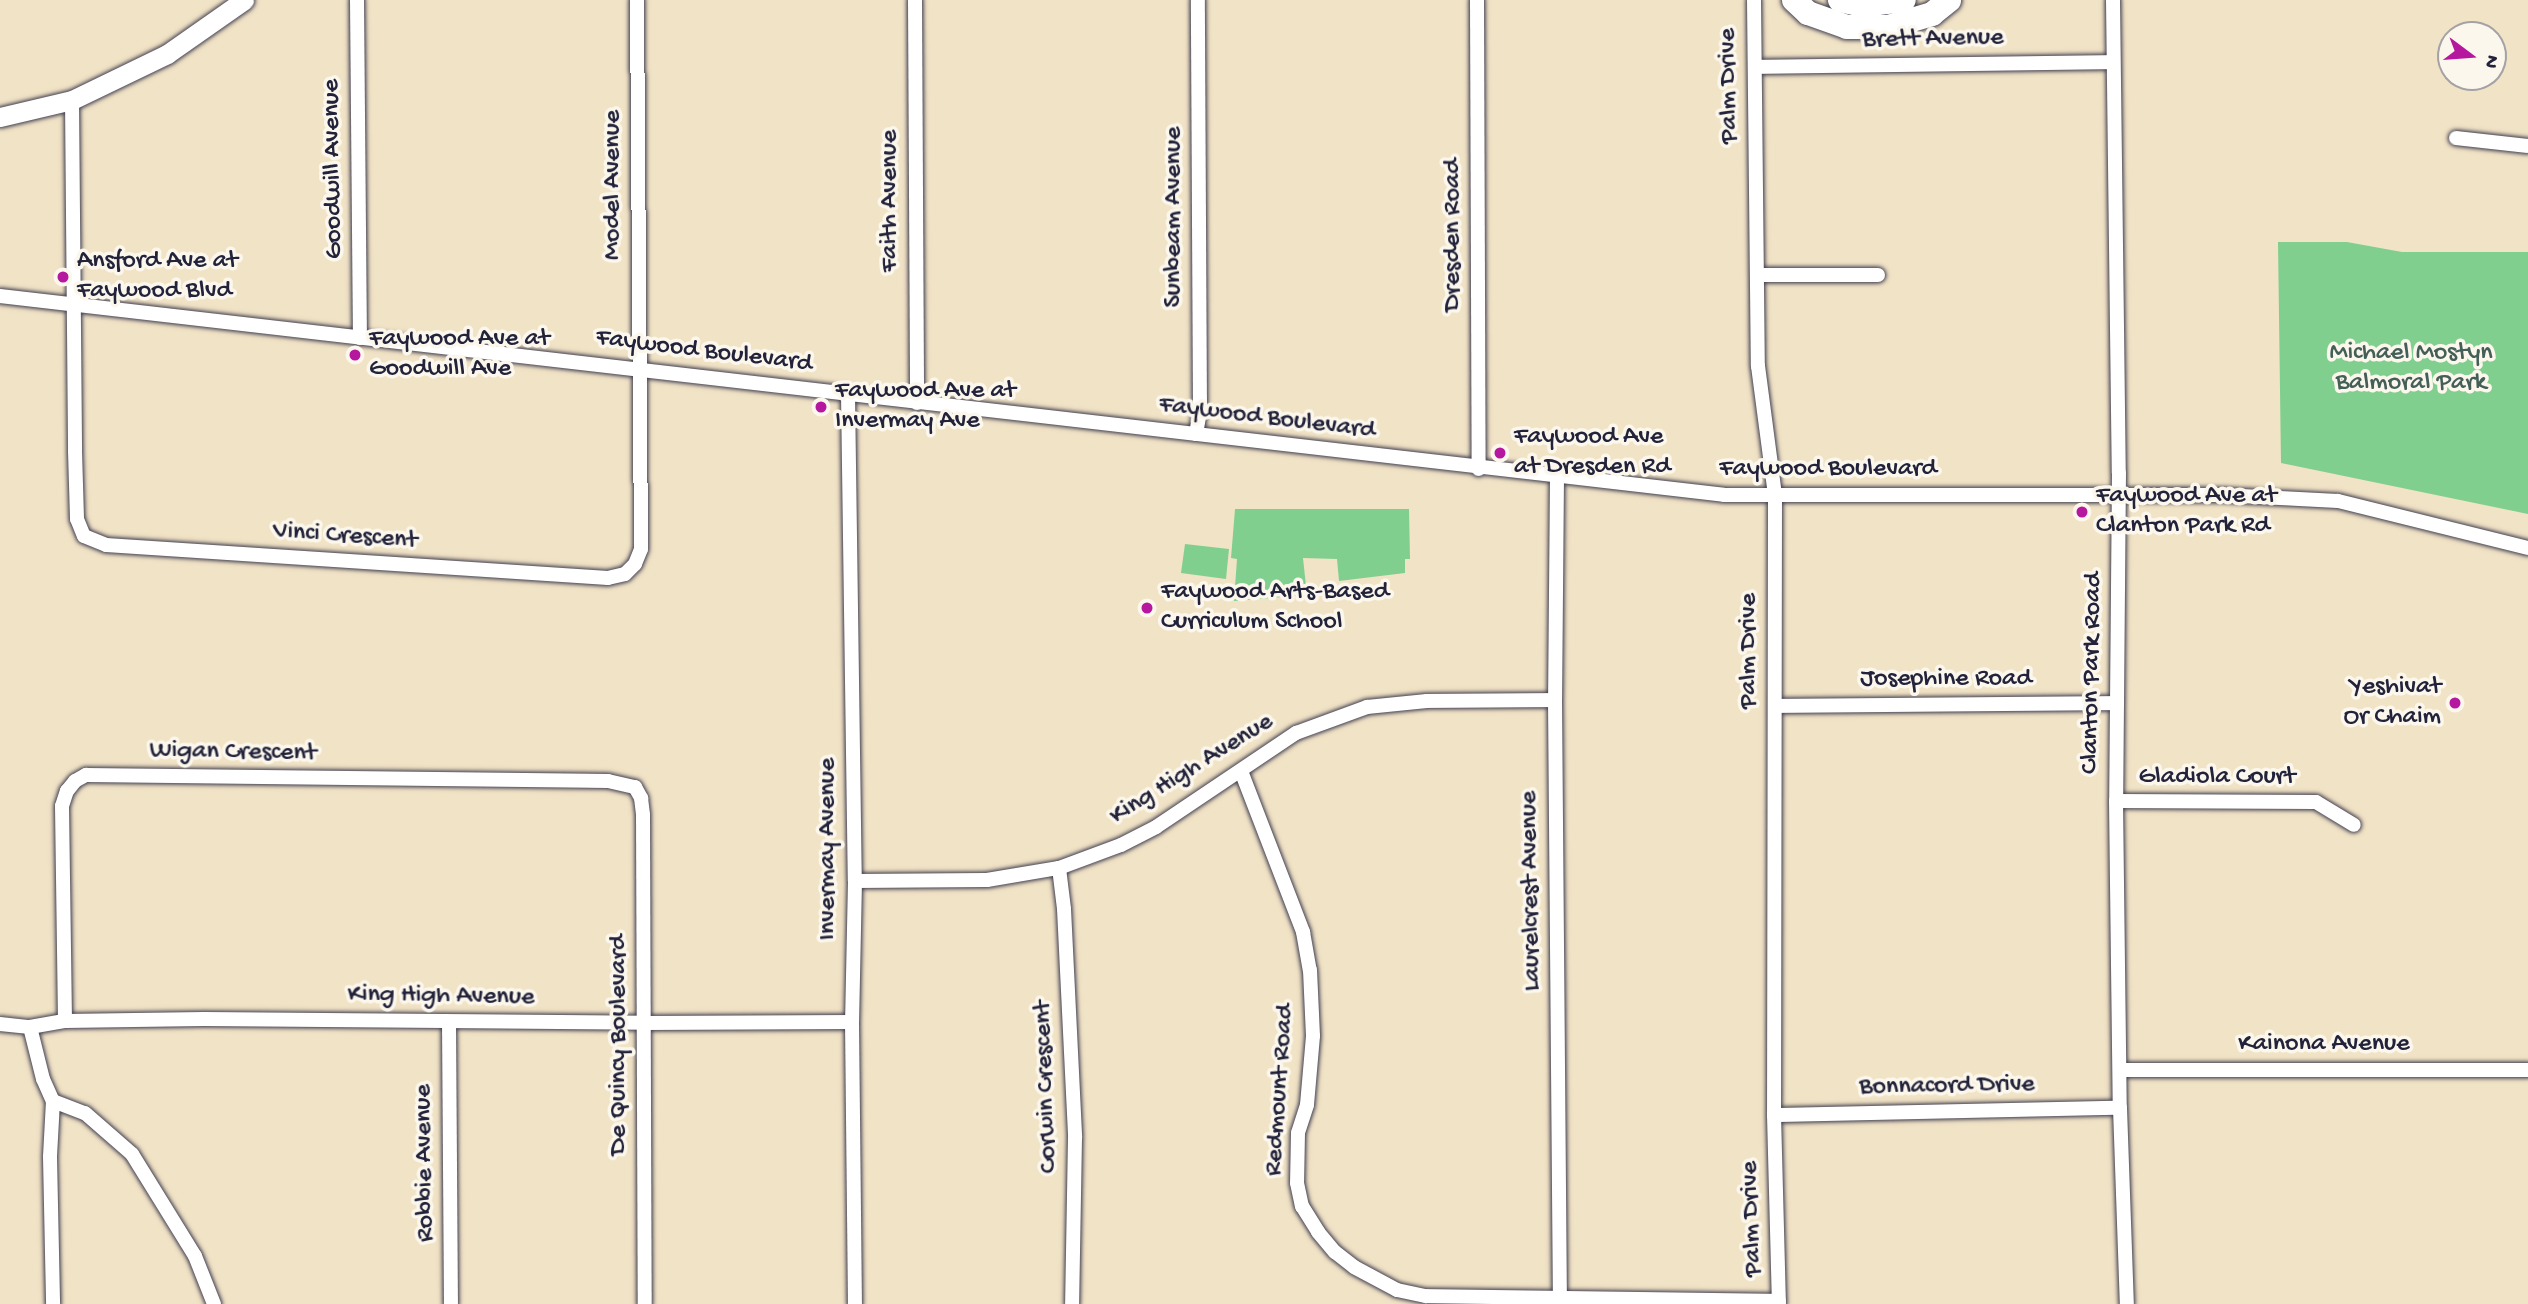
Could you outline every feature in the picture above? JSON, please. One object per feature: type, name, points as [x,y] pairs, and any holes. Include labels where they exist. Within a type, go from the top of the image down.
[{"type":"highway","points":[[1794,0],[1808,13],[1847,27],[1888,27],[1932,14],[1949,0]]},
{"type":"highway","points":[[1840,0],[1862,5],[1904,0]]},
{"type":"main road","points":[[0,117],[72,100],[166,54],[244,0]]},
{"type":"street","name":"Goodwill Avenue","points":[[357,0],[360,338]]},
{"type":"street","name":"Model Avenue","points":[[637,0],[640,369]]},
{"type":"street","name":"Faith Avenue","points":[[915,0],[917,403]]},
{"type":"street","name":"Sunbeam Avenue","points":[[1196,434],[1200,411],[1198,0]]},
{"type":"street","name":"Dresden Road","points":[[1477,0],[1479,469]]},
{"type":"street","name":"Palm Drive","points":[[1754,0],[1758,366],[1775,496],[1774,1115],[1779,1303]]},
{"type":"street","name":"Clanton Park Road","points":[[2113,0],[2119,494],[2116,801],[2120,1108],[2127,1304]]},
{"type":"street","name":"Brett Avenue","points":[[1755,67],[2113,62]]},
{"type":"street","points":[[72,100],[75,304]]},
{"type":"street","points":[[2456,138],[2528,146]]},
{"type":"street","points":[[1757,275],[1878,275]]},
{"type":"street","name":"Faywood Boulevard","points":[[0,296],[1479,469],[1724,495],[2119,494],[2269,496],[2338,501],[2528,548]]},
{"type":"street","name":"Vinci Crescent","points":[[75,304],[77,519],[84,536],[106,545],[570,576],[608,578],[625,574],[635,564],[641,549],[640,369]]},
{"type":"street","name":"Invermay Avenue","points":[[848,394],[855,881],[852,1022],[855,1304]]},
{"type":"street","name":"Laurelcrest Avenue","points":[[1557,477],[1555,700],[1561,1301]]},
{"type":"street","name":"King High Avenue","points":[[855,881],[987,880],[1059,868],[1121,845],[1156,828],[1296,733],[1367,707],[1426,701],[1555,700]]},
{"type":"street","name":"Josephine Road","points":[[1775,706],[2117,704]]},
{"type":"street","name":"Redmount Road","points":[[1241,771],[1303,932],[1310,970],[1313,1036],[1307,1105],[1298,1133],[1297,1183],[1307,1214],[1335,1252],[1354,1267],[1397,1290],[1457,1299],[1779,1303]]},
{"type":"street","name":"Wigan Crescent","points":[[65,1021],[62,806],[67,791],[75,781],[86,775],[608,781],[635,787]]},
{"type":"street","name":"De Quincy Boulevard","points":[[635,787],[641,798],[643,815],[645,1304]]},
{"type":"street","name":"Gladiola Court","points":[[2116,801],[2316,803],[2354,825]]},
{"type":"street","name":"Corwin Crescent","points":[[1059,868],[1064,909],[1074,1126],[1072,1304]]},
{"type":"street","name":"King High Avenue","points":[[0,1024],[30,1027],[65,1021],[204,1019],[852,1022]]},
{"type":"street","name":"Robbie Avenue","points":[[449,1022],[452,1304]]},
{"type":"street","points":[[30,1027],[43,1079],[53,1101],[50,1157],[53,1304]]},
{"type":"street","name":"Kainona Avenue","points":[[2120,1070],[2528,1070]]},
{"type":"street","points":[[53,1101],[85,1113],[132,1154],[195,1256],[214,1304]]},
{"type":"street","name":"Bonnacord Drive","points":[[1774,1115],[2120,1108]]},
{"type":"green space","name":"Michael Mostyn Balmoral Park","points":[[2278,242],[2347,242],[2402,252],[2528,252],[2528,514],[2281,463]]},
{"type":"green space","points":[[1235,509],[1409,509],[1410,559],[1405,559],[1405,573],[1339,581],[1337,559],[1303,558],[1307,595],[1234,601],[1237,559],[1231,558]]},
{"type":"green space","points":[[1185,544],[1229,549],[1226,579],[1181,573]]},
{"type":"place","name":"Ansford Ave at Faywood Blvd","points":[[63,277]]},
{"type":"place","name":"Faywood Ave at Goodwill Ave","points":[[355,355]]},
{"type":"place","name":"Faywood Ave at Invermay Ave","points":[[821,407]]},
{"type":"place","name":"Faywood Ave at Dresden Rd","points":[[1500,453]]},
{"type":"place","name":"Faywood Ave at Clanton Park Rd","points":[[2082,512]]},
{"type":"place","name":"Faywood Arts-Based Curriculum School","points":[[1147,608]]},
{"type":"place","name":"Yeshivat Or Chaim","points":[[2455,703]]}]
